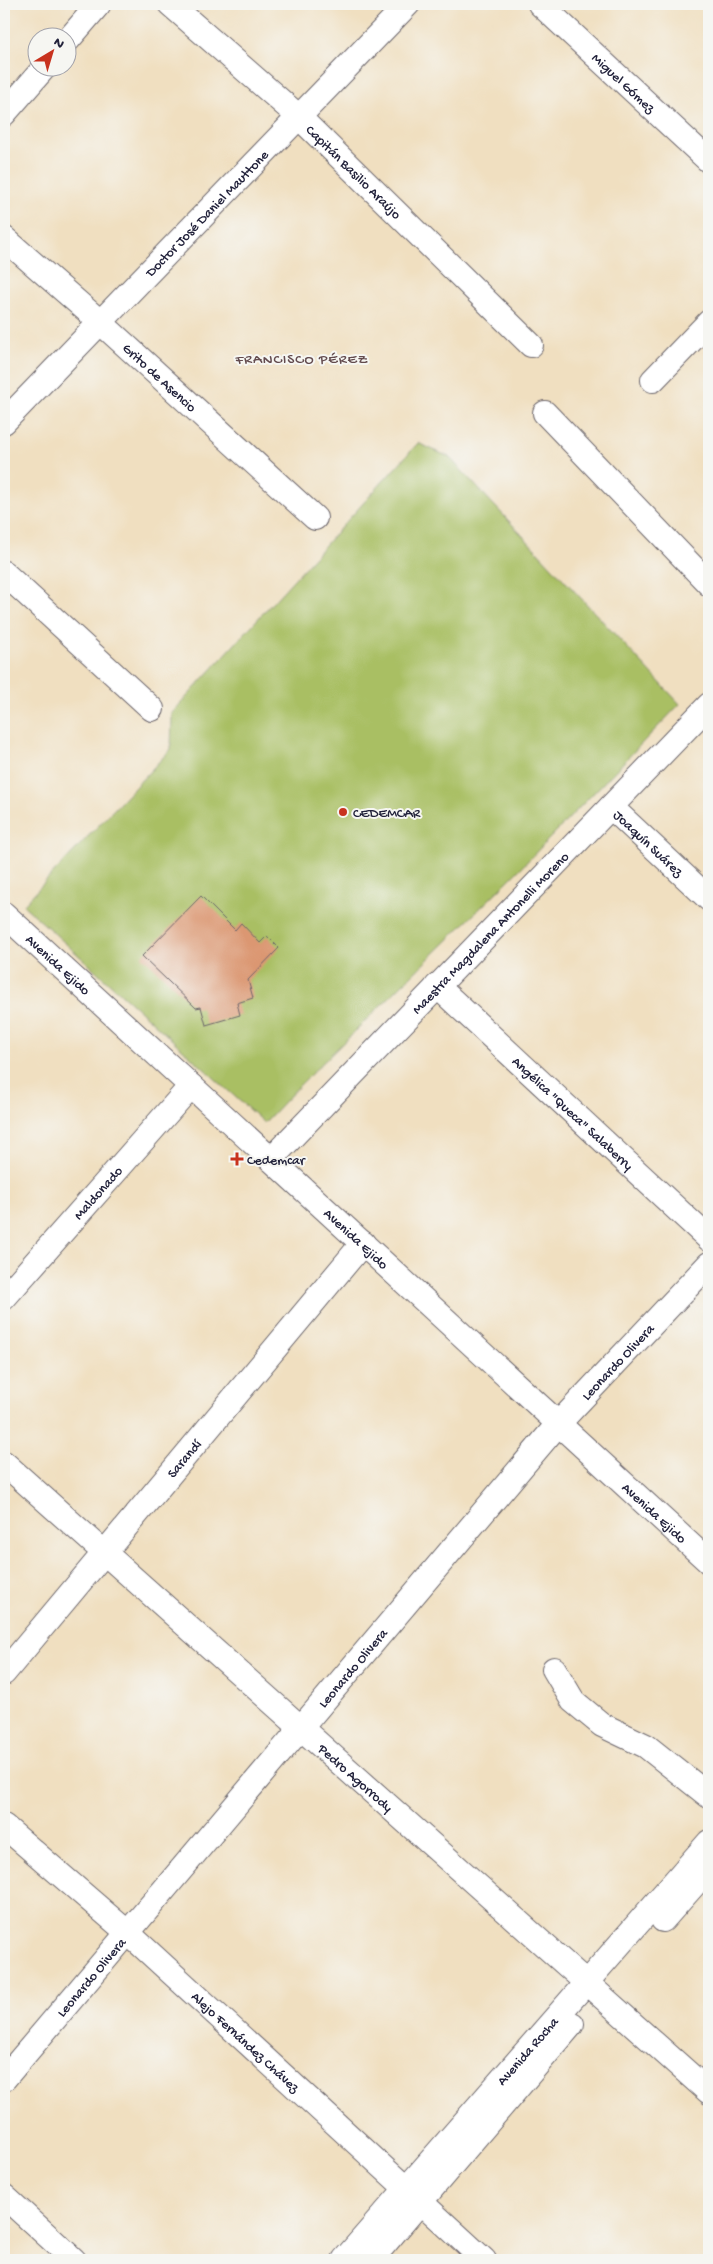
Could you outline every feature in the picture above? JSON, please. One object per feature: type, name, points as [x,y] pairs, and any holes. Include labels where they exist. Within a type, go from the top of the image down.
[{"type":"street","points":[[78,28],[99,4]]},
{"type":"street","name":"Capitán Basilio Araújo","points":[[170,4],[298,116],[531,344]]},
{"type":"street","name":"Doctor José Daniel Mauttone","points":[[4,422],[99,321],[408,4]]},
{"type":"street","name":"Miguel Gómez","points":[[540,4],[709,161]]},
{"type":"street","points":[[4,114],[35,78]]},
{"type":"street","name":"Grito de Asencio","points":[[4,238],[99,321],[315,518]]},
{"type":"street","points":[[653,380],[709,322]]},
{"type":"street","points":[[544,413],[709,584]]},
{"type":"street","points":[[4,573],[152,709]]},
{"type":"street","name":"Maestra Magdalena Antonelli Moreno","points":[[271,1159],[709,705]]},
{"type":"street","name":"Joaquín Suárez","points":[[611,807],[709,898]]},
{"type":"street","name":"Avenida Ejido","points":[[4,914],[709,1562]]},
{"type":"street","name":"Angélica \"Queca\" Salaberry","points":[[437,986],[709,1239]]},
{"type":"street","name":"Maldonado","points":[[4,1298],[191,1086]]},
{"type":"street","name":"Sarandí","points":[[4,1673],[363,1243]]},
{"type":"street","name":"Leonardo Olivera","points":[[4,2079],[558,1424],[709,1264]]},
{"type":"street","name":"Pedro Agorrody","points":[[4,1463],[709,2092]]},
{"type":"street","points":[[554,1668],[573,1701],[602,1725],[646,1746],[709,1796]]},
{"type":"street","name":"Alejo Fernández Chávez","points":[[4,1826],[127,1932],[484,2260]]},
{"type":"street","name":"Avenida Rocha","points":[[344,2260],[414,2195],[593,1988],[709,1842]]},
{"type":"street","name":"Avenida Rocha","points":[[593,1988],[709,1868]]},
{"type":"street","name":"Avenida Rocha","points":[[370,2260],[414,2195]]},
{"type":"street","points":[[4,2196],[74,2260]]},
{"type":"green space","name":"CEDEMCAR","points":[[418,443],[449,457],[680,704],[514,875],[301,1084],[264,1123],[23,905],[171,749],[172,713]]},
{"type":"building","points":[[201,896],[235,930],[241,923],[260,943],[267,936],[279,948],[248,980],[253,998],[237,1003],[240,1015],[206,1025],[201,1007],[196,1008],[142,956]]},
{"type":"place","name":"CEDEMCAR","points":[[343,812]]},
{"type":"place","name":"Cedemcar","points":[[237,1159]]},
{"type":"district","name":"FRANCISCO PÉREZ","points":[[302,358]]}]
